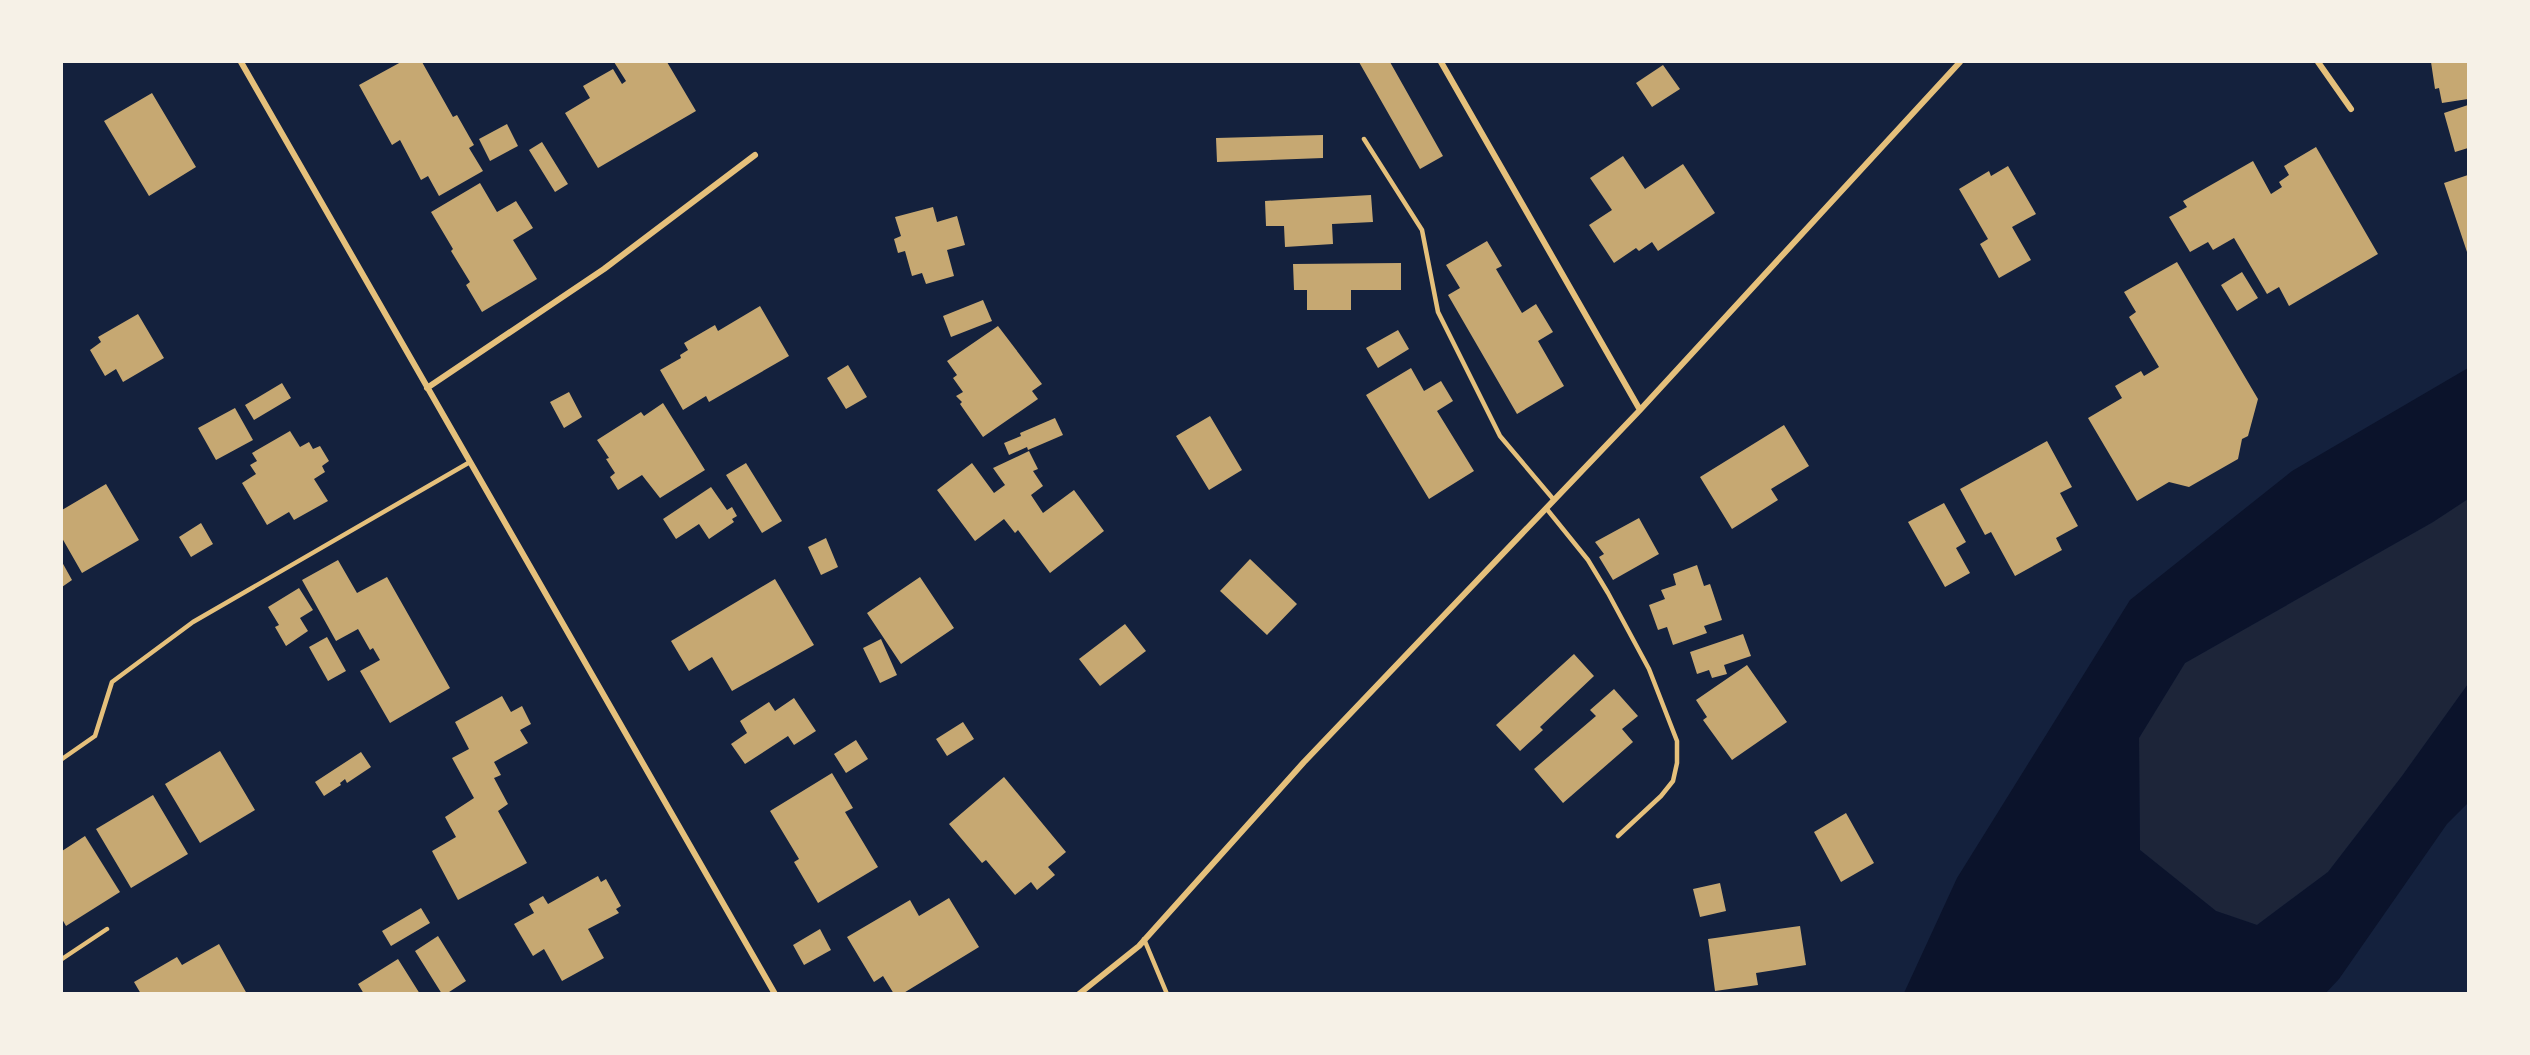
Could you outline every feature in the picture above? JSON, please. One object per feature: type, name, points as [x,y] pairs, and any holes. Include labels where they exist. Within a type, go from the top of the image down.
[{"type":"street","points":[[241,62],[775,993]]},
{"type":"street","points":[[1441,62],[1641,410]]},
{"type":"street","points":[[1079,993],[1144,939],[1304,762],[1641,410],[1960,62]]},
{"type":"street","points":[[2318,62],[2351,109]]},
{"type":"street","points":[[427,387],[604,268],[755,155]]},
{"type":"lane","points":[[1364,139],[1422,230],[1438,312],[1500,436],[1554,500]]},
{"type":"lane","points":[[62,759],[95,736],[112,682],[193,622],[470,462]]},
{"type":"lane","points":[[1546,508],[1588,560],[1608,593],[1650,669],[1677,741],[1677,763],[1672,781],[1661,796],[1618,836]]},
{"type":"lane","points":[[62,959],[107,929]]},
{"type":"lane","points":[[1144,939],[1167,993]]},
{"type":"shaded area","points":[[2468,368],[2468,499],[2433,522],[2185,663],[2139,738],[2140,850],[2216,911],[2257,925],[2328,872],[2402,776],[2468,684],[2468,803],[2447,824],[2339,979],[2325,994],[1904,993],[1957,878],[2130,600],[2292,471]]},
{"type":"shaded area","points":[[2468,499],[2468,684],[2402,776],[2328,872],[2257,925],[2216,911],[2140,850],[2139,738],[2185,663],[2433,522]]},
{"type":"building","points":[[401,62],[422,62],[453,117],[457,115],[474,145],[469,148],[483,171],[439,196],[428,176],[421,180],[400,140],[392,145],[359,85]]},
{"type":"building","points":[[614,62],[667,62],[696,111],[598,168],[565,113],[590,98],[583,86],[613,69],[622,84],[626,81]]},
{"type":"building","points":[[1359,62],[1390,62],[1443,156],[1420,169]]},
{"type":"building","points":[[2431,62],[2468,62],[2468,99],[2442,103],[2439,88],[2435,89]]},
{"type":"building","points":[[1663,65],[1680,89],[1652,107],[1636,83]]},
{"type":"building","points":[[152,93],[196,167],[149,196],[104,121]]},
{"type":"building","points":[[2468,105],[2468,148],[2455,152],[2444,113]]},
{"type":"building","points":[[507,124],[518,146],[490,161],[479,139]]},
{"type":"building","points":[[1323,135],[1323,158],[1217,162],[1216,138]]},
{"type":"building","points":[[542,142],[568,184],[555,192],[529,150]]},
{"type":"building","points":[[2316,147],[2378,254],[2289,306],[2279,287],[2267,294],[2234,238],[2213,250],[2208,242],[2190,252],[2169,217],[2187,207],[2183,201],[2253,161],[2271,194],[2282,187],[2279,182],[2289,175],[2284,166]]},
{"type":"building","points":[[1623,156],[1645,189],[1683,164],[1715,213],[1658,251],[1652,242],[1639,251],[1636,248],[1614,263],[1589,225],[1612,210],[1590,178]]},
{"type":"building","points":[[2008,166],[2036,214],[2012,227],[2031,260],[1999,278],[1980,244],[1988,239],[1959,189],[1989,171],[1991,176]]},
{"type":"building","points":[[2468,175],[2468,255],[2444,183]]},
{"type":"building","points":[[480,183],[497,212],[516,201],[533,228],[513,240],[537,279],[482,312],[466,285],[470,282],[431,212]]},
{"type":"building","points":[[1371,195],[1373,222],[1332,224],[1333,244],[1285,247],[1284,226],[1266,226],[1265,201]]},
{"type":"building","points":[[933,207],[937,222],[957,216],[965,245],[947,250],[954,276],[926,284],[922,273],[912,276],[905,251],[898,253],[894,239],[901,236],[895,217]]},
{"type":"building","points":[[1487,241],[1502,266],[1496,269],[1522,313],[1536,304],[1553,332],[1538,341],[1564,386],[1517,414],[1448,295],[1460,288],[1446,265]]},
{"type":"building","points":[[2177,262],[2258,399],[2248,436],[2242,439],[2238,459],[2189,487],[2169,482],[2137,501],[2088,418],[2122,398],[2115,386],[2141,371],[2144,376],[2159,367],[2129,317],[2136,312],[2124,292]]},
{"type":"building","points":[[1401,263],[1401,290],[1351,290],[1351,310],[1307,310],[1307,290],[1294,290],[1293,264]]},
{"type":"building","points":[[2242,272],[2258,298],[2237,311],[2221,285]]},
{"type":"building","points":[[983,300],[992,321],[951,337],[943,316]]},
{"type":"building","points":[[760,306],[789,356],[709,402],[706,396],[683,410],[660,370],[681,358],[680,355],[688,350],[684,343],[715,325],[718,331]]},
{"type":"building","points":[[138,314],[164,358],[123,382],[116,369],[105,376],[90,350],[101,342],[98,337]]},
{"type":"building","points":[[998,326],[1042,384],[1032,391],[1038,399],[983,437],[956,396],[963,392],[953,378],[957,375],[947,361]]},
{"type":"building","points":[[1398,330],[1409,349],[1378,368],[1366,348]]},
{"type":"building","points":[[848,365],[867,397],[846,409],[827,378]]},
{"type":"building","points":[[1411,368],[1424,391],[1441,381],[1453,401],[1437,411],[1474,471],[1429,499],[1366,395]]},
{"type":"building","points":[[282,383],[291,398],[254,420],[245,405]]},
{"type":"building","points":[[569,392],[582,417],[564,428],[550,402]]},
{"type":"building","points":[[663,403],[705,470],[660,498],[642,475],[618,490],[610,477],[615,473],[606,459],[609,458],[597,440],[641,412],[644,416]]},
{"type":"building","points":[[235,408],[253,440],[216,460],[198,428]]},
{"type":"building","points":[[1210,416],[1242,470],[1209,490],[1176,436]]},
{"type":"building","points":[[1055,418],[1063,435],[1028,450],[1027,447],[1009,455],[1004,443],[1021,436],[1020,433]]},
{"type":"building","points":[[1784,425],[1809,466],[1771,489],[1778,500],[1732,529],[1700,477]]},
{"type":"building","points":[[290,431],[300,447],[309,442],[313,449],[320,446],[329,461],[322,466],[325,472],[314,479],[328,501],[294,520],[289,512],[267,525],[242,483],[256,474],[250,465],[257,461],[252,453]]},
{"type":"building","points":[[2047,441],[2072,487],[2060,493],[2078,526],[2056,538],[2062,550],[2015,576],[1991,532],[1985,535],[1960,489]]},
{"type":"building","points":[[1029,451],[1038,469],[1033,471],[1043,486],[1031,495],[1043,513],[1074,490],[1104,531],[1050,573],[1018,530],[1015,533],[1004,519],[975,541],[937,490],[972,463],[994,493],[1005,485],[993,468]]},
{"type":"building","points":[[746,463],[782,521],[762,533],[726,475]]},
{"type":"building","points":[[106,484],[139,540],[82,573],[62,538],[62,510]]},
{"type":"building","points":[[711,487],[727,510],[732,507],[737,516],[732,519],[734,522],[709,539],[699,524],[676,539],[663,519]]},
{"type":"building","points":[[1944,503],[1966,542],[1956,548],[1970,573],[1945,587],[1908,522]]},
{"type":"building","points":[[1639,518],[1659,554],[1613,580],[1599,557],[1604,554],[1595,542]]},
{"type":"building","points":[[201,523],[213,544],[191,557],[179,537]]},
{"type":"building","points":[[826,538],[838,567],[821,575],[808,547]]},
{"type":"building","points":[[1250,559],[1297,604],[1267,635],[1220,591]]},
{"type":"building","points":[[338,560],[357,593],[387,577],[450,688],[390,723],[360,671],[380,660],[373,648],[370,650],[358,629],[336,641],[302,580]]},
{"type":"building","points":[[62,562],[72,580],[62,587]]},
{"type":"building","points":[[1697,565],[1704,586],[1710,584],[1722,620],[1704,626],[1707,633],[1673,645],[1667,627],[1658,630],[1649,605],[1665,599],[1661,590],[1676,585],[1673,574]]},
{"type":"building","points":[[920,577],[954,628],[901,664],[867,613]]},
{"type":"building","points":[[775,579],[814,645],[732,691],[712,657],[689,671],[671,641]]},
{"type":"building","points":[[299,588],[313,610],[300,618],[308,631],[286,646],[275,627],[279,625],[268,607]]},
{"type":"building","points":[[1125,624],[1146,651],[1100,686],[1079,659]]},
{"type":"building","points":[[1743,634],[1751,656],[1724,665],[1727,674],[1712,678],[1709,670],[1697,674],[1690,652]]},
{"type":"building","points":[[327,637],[346,671],[328,681],[309,647]]},
{"type":"building","points":[[881,639],[897,675],[880,683],[863,648]]},
{"type":"building","points":[[1574,654],[1594,676],[1540,727],[1543,730],[1520,751],[1496,725]]},
{"type":"building","points":[[1747,665],[1787,722],[1732,760],[1703,720],[1707,717],[1696,700]]},
{"type":"building","points":[[1614,689],[1638,716],[1622,729],[1633,742],[1563,803],[1534,769],[1596,716],[1590,710]]},
{"type":"building","points":[[502,696],[511,712],[522,706],[531,724],[520,730],[528,743],[494,762],[501,775],[494,778],[508,804],[498,811],[527,863],[458,900],[432,851],[456,837],[445,817],[474,798],[452,758],[469,749],[455,722]]},
{"type":"building","points":[[794,698],[816,731],[794,745],[788,736],[745,764],[731,744],[747,733],[740,721],[769,702],[775,711]]},
{"type":"building","points":[[963,722],[974,739],[947,756],[936,739]]},
{"type":"building","points":[[856,740],[868,759],[846,773],[834,754]]},
{"type":"building","points":[[220,751],[255,810],[200,843],[165,784]]},
{"type":"building","points":[[361,752],[371,767],[347,783],[345,779],[340,783],[341,785],[324,796],[315,782]]},
{"type":"building","points":[[832,773],[853,808],[845,812],[878,867],[818,903],[794,862],[799,859],[770,811]]},
{"type":"building","points":[[1004,777],[1066,852],[1048,867],[1055,875],[1037,890],[1031,882],[1015,895],[986,860],[982,863],[949,824]]},
{"type":"building","points":[[153,795],[188,854],[131,888],[96,829]]},
{"type":"building","points":[[1846,813],[1874,863],[1841,882],[1814,832]]},
{"type":"building","points":[[85,836],[120,892],[66,926],[62,919],[62,851]]},
{"type":"building","points":[[598,876],[601,882],[606,879],[621,906],[616,909],[619,913],[588,929],[604,958],[562,981],[544,949],[533,956],[514,924],[534,913],[529,904],[543,896],[548,904]]},
{"type":"building","points":[[1720,883],[1726,911],[1700,917],[1693,889]]},
{"type":"building","points":[[949,898],[979,947],[902,994],[894,994],[883,976],[874,982],[847,937],[910,900],[919,916]]},
{"type":"building","points":[[421,908],[430,923],[391,946],[382,931]]},
{"type":"building","points":[[1800,926],[1806,965],[1756,973],[1758,985],[1715,991],[1708,939]]},
{"type":"building","points":[[820,929],[831,950],[804,965],[793,945]]},
{"type":"building","points":[[438,936],[466,981],[446,994],[442,994],[415,951]]},
{"type":"building","points":[[219,944],[247,994],[141,994],[134,982],[177,957],[182,965]]},
{"type":"building","points":[[398,959],[420,994],[364,994],[358,984]]}]
